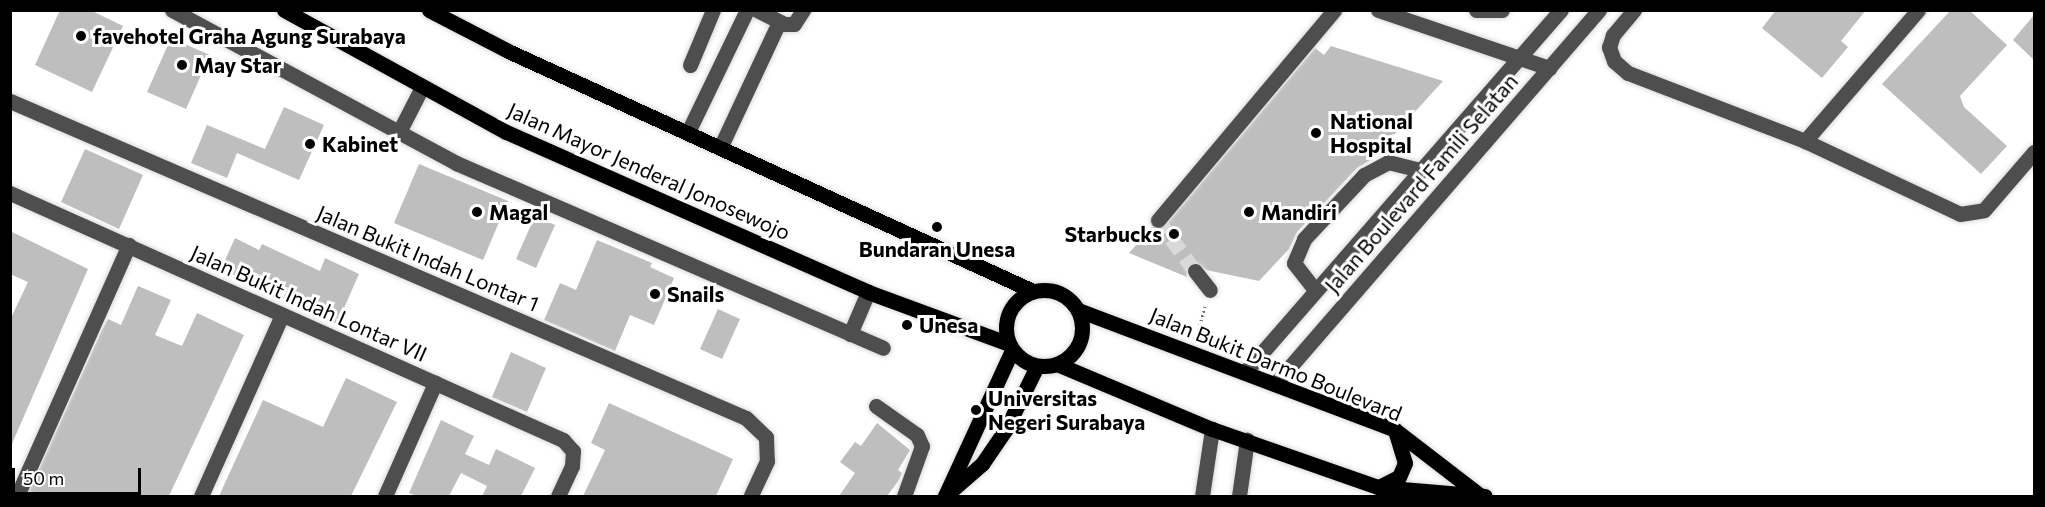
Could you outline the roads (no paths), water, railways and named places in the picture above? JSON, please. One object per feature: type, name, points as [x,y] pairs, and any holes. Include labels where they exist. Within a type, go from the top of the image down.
[{"type":"main road","name":"Jalan Mayor Jenderal Jonosewojo","points":[[284,10],[506,132],[868,292],[1010,347]]},
{"type":"main road","points":[[429,10],[720,148],[1033,291],[1064,295],[1078,310],[1082,322],[1077,348],[1057,364]]},
{"type":"main road","points":[[1033,291],[1015,303],[1009,312],[1010,347],[945,496],[982,464],[1006,429],[1037,366]]},
{"type":"main road","name":"Jalan Bukit Darmo Boulevard","points":[[1078,310],[1395,430],[1482,496]]},
{"type":"main road","points":[[1074,372],[1098,317]]},
{"type":"main road","points":[[1010,347],[1037,366],[1057,364],[1212,429],[1378,487],[1482,496]]},
{"type":"main road","points":[[1378,487],[1399,477],[1405,462],[1395,430]]},
{"type":"street","points":[[172,10],[398,134],[467,168],[883,348]]},
{"type":"street","points":[[690,65],[713,10]]},
{"type":"street","points":[[688,132],[747,10]]},
{"type":"street","points":[[757,10],[779,22],[794,24],[803,10]]},
{"type":"street","points":[[1158,220],[1334,10]]},
{"type":"street","points":[[1378,10],[1521,56],[1550,68]]},
{"type":"street","points":[[1476,10],[1502,10]]},
{"type":"street","name":"Jalan Boulevard Famili Selatan","points":[[1245,372],[1561,10]]},
{"type":"street","name":"Jalan Boulevard Famili Selatan","points":[[1275,384],[1599,10]]},
{"type":"street","points":[[1634,10],[1613,35],[1609,47],[1614,61],[1629,73],[1805,141],[1960,214],[1984,210],[2034,152]]},
{"type":"street","points":[[1805,141],[1918,10]]},
{"type":"street","points":[[720,148],[779,22]]},
{"type":"street","points":[[398,134],[422,87]]},
{"type":"street","name":"Jalan Bukit Indah Lontar 1","points":[[10,101],[746,418],[766,437],[767,461],[751,496]]},
{"type":"street","points":[[1315,290],[1294,263],[1304,239],[1364,175],[1388,162],[1421,170]]},
{"type":"street","name":"Jalan Bukit Indah Lontar VII","points":[[10,193],[563,440],[573,451],[572,466],[558,496]]},
{"type":"street","points":[[17,496],[129,245]]},
{"type":"street","points":[[1195,271],[1210,290]]},
{"type":"street","points":[[850,334],[868,292]]},
{"type":"street","points":[[201,496],[282,315]]},
{"type":"street","points":[[385,496],[435,383]]},
{"type":"street","points":[[876,406],[917,435],[922,446],[904,496]]},
{"type":"street","points":[[1202,496],[1212,429]]},
{"type":"street","points":[[1239,496],[1246,440]]},
{"type":"tunnel","points":[[1158,220],[1195,271]]},
{"type":"place","name":"favehotel Graha Agung Surabaya","points":[[81,36]]},
{"type":"place","name":"May Star","points":[[182,65]]},
{"type":"place","name":"National Hospital","points":[[1316,133]]},
{"type":"place","name":"Kabinet","points":[[310,144]]},
{"type":"place","name":"Magal","points":[[477,212]]},
{"type":"place","name":"Mandiri","points":[[1249,212]]},
{"type":"place","name":"Bundaran Unesa","points":[[937,227]]},
{"type":"place","name":"Starbucks","points":[[1174,234]]},
{"type":"place","name":"Snails","points":[[655,294]]},
{"type":"place","name":"Unesa","points":[[907,325]]},
{"type":"place","name":"Universitas Negeri Surabaya","points":[[976,410]]}]
